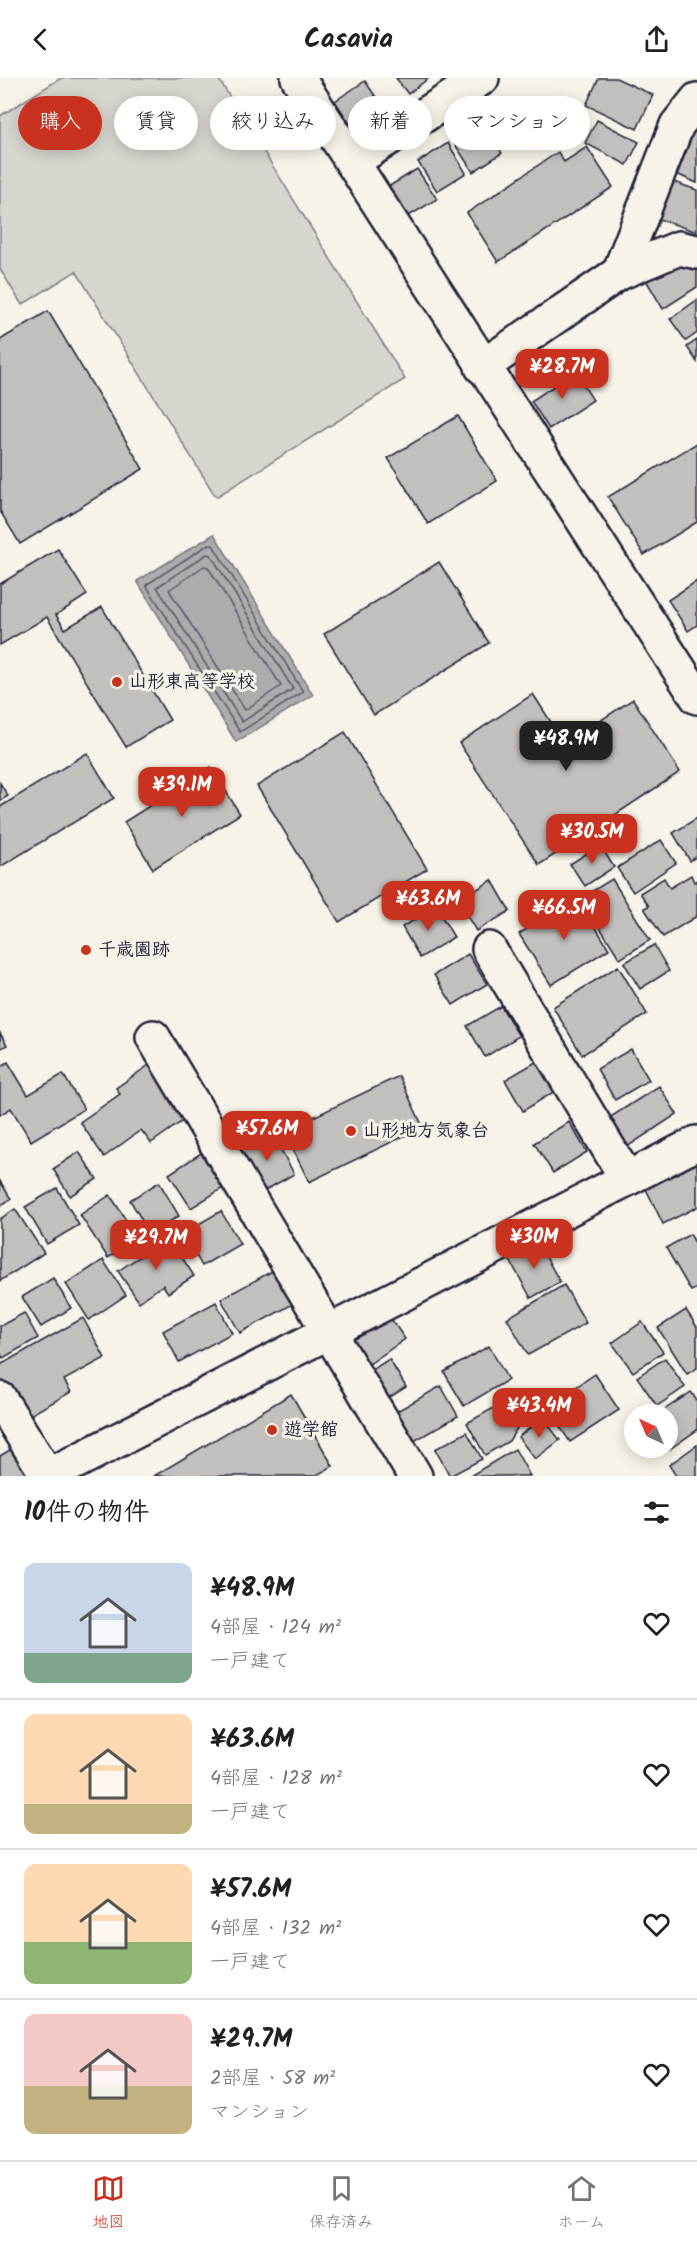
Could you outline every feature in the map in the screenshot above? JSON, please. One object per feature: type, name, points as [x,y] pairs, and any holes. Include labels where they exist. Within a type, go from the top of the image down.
[{"type":"street","points":[[298,78],[482,367],[697,697]]},
{"type":"street","points":[[352,162],[482,78]]},
{"type":"street","points":[[620,273],[678,125],[697,100]]},
{"type":"street","points":[[482,367],[620,273],[679,248],[697,252]]},
{"type":"street","points":[[489,949],[627,1179]]},
{"type":"street","points":[[153,1037],[328,1333],[416,1476]]},
{"type":"street","points":[[0,1400],[48,1476],[697,1143]]},
{"type":"shaded area","points":[[61,78],[218,78],[229,96],[210,96],[210,150],[263,150],[405,379],[216,497],[76,271],[22,305],[0,269],[0,116],[18,105],[18,150],[102,150],[102,96],[32,96]]},
{"type":"water","points":[[214,534],[313,695],[236,742],[137,581]]},
{"type":"building","points":[[396,78],[429,78],[408,94]]},
{"type":"building","points":[[599,78],[616,78],[653,95],[637,129],[590,107],[590,97]]},
{"type":"building","points":[[365,81],[375,96],[348,96],[348,121],[336,100]]},
{"type":"building","points":[[697,118],[697,183],[674,173]]},
{"type":"building","points":[[597,120],[639,142],[627,165],[590,146],[590,133]]},
{"type":"building","points":[[444,146],[444,150],[452,150],[466,173],[437,191],[418,162]]},
{"type":"building","points":[[459,150],[500,150],[502,153],[473,172]]},
{"type":"building","points":[[582,150],[589,150],[613,187],[498,262],[467,213],[558,152],[564,162]]},
{"type":"building","points":[[417,169],[437,199],[407,217],[388,187]]},
{"type":"building","points":[[665,179],[697,190],[697,232],[653,217]]},
{"type":"building","points":[[688,253],[697,268],[697,287],[663,309],[646,280]]},
{"type":"building","points":[[697,300],[697,333],[686,341],[670,319]]},
{"type":"building","points":[[48,311],[143,469],[20,544],[0,511],[0,340]]},
{"type":"building","points":[[697,340],[697,362],[687,347]]},
{"type":"building","points":[[575,372],[593,400],[549,429],[531,401]]},
{"type":"building","points":[[458,416],[497,481],[428,524],[388,458]]},
{"type":"building","points":[[697,443],[697,522],[644,555],[608,497]]},
{"type":"building","name":"山形東高等学校","points":[[58,549],[87,595],[56,615],[65,629],[102,607],[170,720],[126,747],[47,617],[0,645],[0,584]]},
{"type":"building","points":[[439,562],[489,643],[374,715],[324,634]]},
{"type":"building","points":[[697,581],[697,625],[688,631],[668,600]]},
{"type":"building","points":[[533,694],[565,744],[633,699],[680,772],[539,865],[459,743]]},
{"type":"building","points":[[345,732],[427,869],[339,922],[257,786]]},
{"type":"building","points":[[87,753],[114,798],[0,867],[0,807]]},
{"type":"building","points":[[211,767],[240,814],[153,869],[124,822]]},
{"type":"building","points":[[0,783],[8,796],[0,801]]},
{"type":"building","points":[[697,818],[697,856],[690,861],[673,833]]},
{"type":"building","points":[[661,840],[676,863],[633,892],[617,868]]},
{"type":"building","points":[[600,845],[614,867],[585,886],[570,864]]},
{"type":"building","points":[[691,875],[694,882],[697,880],[697,916],[663,937],[644,908],[649,906],[640,893],[664,878],[670,888]]},
{"type":"building","points":[[612,879],[650,940],[620,959],[581,898]]},
{"type":"building","points":[[492,880],[510,911],[476,931],[458,901]]},
{"type":"building","points":[[577,897],[609,949],[551,985],[519,934]]},
{"type":"building","points":[[436,907],[454,937],[420,958],[402,927]]},
{"type":"building","points":[[654,945],[669,971],[640,989],[624,963]]},
{"type":"building","points":[[468,954],[487,984],[453,1005],[434,975]]},
{"type":"building","points":[[618,966],[647,1014],[582,1055],[553,1007]]},
{"type":"building","points":[[501,1006],[519,1036],[485,1057],[467,1026]]},
{"type":"building","points":[[0,1033],[7,1045],[0,1049]]},
{"type":"building","points":[[631,1049],[649,1080],[615,1100],[597,1069]]},
{"type":"building","points":[[539,1060],[557,1090],[523,1111],[505,1080]]},
{"type":"building","points":[[8,1062],[28,1095],[63,1074],[84,1109],[31,1141],[11,1108],[0,1115],[0,1067]]},
{"type":"building","points":[[152,1063],[175,1096],[170,1101],[184,1120],[151,1143],[141,1130],[104,1157],[80,1122],[120,1094],[116,1088]]},
{"type":"building","points":[[399,1076],[423,1127],[309,1182],[284,1131]]},
{"type":"building","points":[[659,1086],[677,1114],[624,1149],[606,1120]]},
{"type":"building","points":[[569,1122],[587,1152],[553,1173],[534,1143]]},
{"type":"building","points":[[272,1133],[294,1174],[262,1192],[239,1151]]},
{"type":"building","points":[[79,1152],[97,1179],[70,1196],[53,1169]]},
{"type":"building","points":[[201,1153],[223,1188],[191,1208],[169,1174]]},
{"type":"building","points":[[684,1161],[688,1168],[697,1163],[697,1207],[663,1224],[646,1189],[676,1174],[672,1167]]},
{"type":"building","points":[[0,1181],[11,1199],[0,1206]]},
{"type":"building","points":[[159,1182],[179,1216],[150,1234],[130,1200]]},
{"type":"building","points":[[57,1188],[79,1225],[47,1244],[25,1207]]},
{"type":"building","points":[[110,1195],[138,1239],[108,1258],[80,1215]]},
{"type":"building","points":[[15,1209],[44,1253],[0,1281],[0,1219]]},
{"type":"building","points":[[221,1211],[240,1244],[202,1266],[183,1233]]},
{"type":"building","points":[[690,1234],[697,1246],[697,1288],[691,1291],[666,1248]]},
{"type":"building","points":[[169,1237],[194,1276],[168,1293],[163,1285],[139,1302],[118,1271]]},
{"type":"building","points":[[537,1241],[560,1282],[531,1298],[508,1257]]},
{"type":"building","points":[[103,1260],[126,1295],[89,1320],[66,1284]]},
{"type":"building","points":[[274,1270],[293,1304],[240,1333],[221,1299]]},
{"type":"building","points":[[53,1278],[71,1308],[41,1327],[22,1297]]},
{"type":"building","points":[[564,1285],[586,1323],[528,1355],[507,1318]]},
{"type":"building","points":[[216,1302],[232,1333],[179,1362],[163,1331]]},
{"type":"building","points":[[385,1310],[405,1339],[365,1367],[345,1337]]},
{"type":"building","points":[[686,1310],[697,1327],[697,1368],[687,1374],[658,1328]]},
{"type":"building","points":[[24,1313],[38,1338],[3,1358],[0,1353],[0,1326]]},
{"type":"building","points":[[83,1318],[105,1358],[64,1380],[71,1392],[23,1419],[0,1379],[0,1365]]},
{"type":"building","points":[[642,1322],[663,1352],[633,1372],[612,1343]]},
{"type":"building","points":[[489,1346],[508,1380],[464,1406],[444,1372]]},
{"type":"building","points":[[665,1358],[685,1387],[660,1404],[656,1404],[637,1377]]},
{"type":"building","points":[[389,1359],[406,1387],[384,1401],[367,1373]]},
{"type":"building","points":[[595,1374],[619,1410],[570,1442],[547,1407]]},
{"type":"building","points":[[441,1386],[458,1416],[414,1441],[397,1411]]},
{"type":"building","points":[[691,1392],[697,1401],[697,1430],[678,1443],[678,1404],[673,1404]]},
{"type":"building","name":"遊学館","points":[[291,1394],[333,1466],[315,1476],[154,1476]]},
{"type":"building","points":[[506,1401],[519,1425],[509,1441],[485,1455],[467,1423]]},
{"type":"building","points":[[543,1418],[560,1440],[535,1459],[518,1437]]},
{"type":"building","points":[[467,1432],[482,1459],[450,1476],[435,1449]]},
{"type":"building","points":[[697,1445],[697,1476],[676,1476],[669,1465]]},
{"type":"building","points":[[16,1446],[34,1476],[0,1476],[0,1456]]},
{"type":"building","points":[[515,1449],[530,1476],[470,1476]]},
{"type":"place","name":"山形東高等学校","points":[[117,682]]},
{"type":"place","name":"千歳園跡","points":[[86,950]]},
{"type":"place","name":"山形地方気象台","points":[[351,1131]]},
{"type":"place","name":"遊学館","points":[[272,1430]]}]
